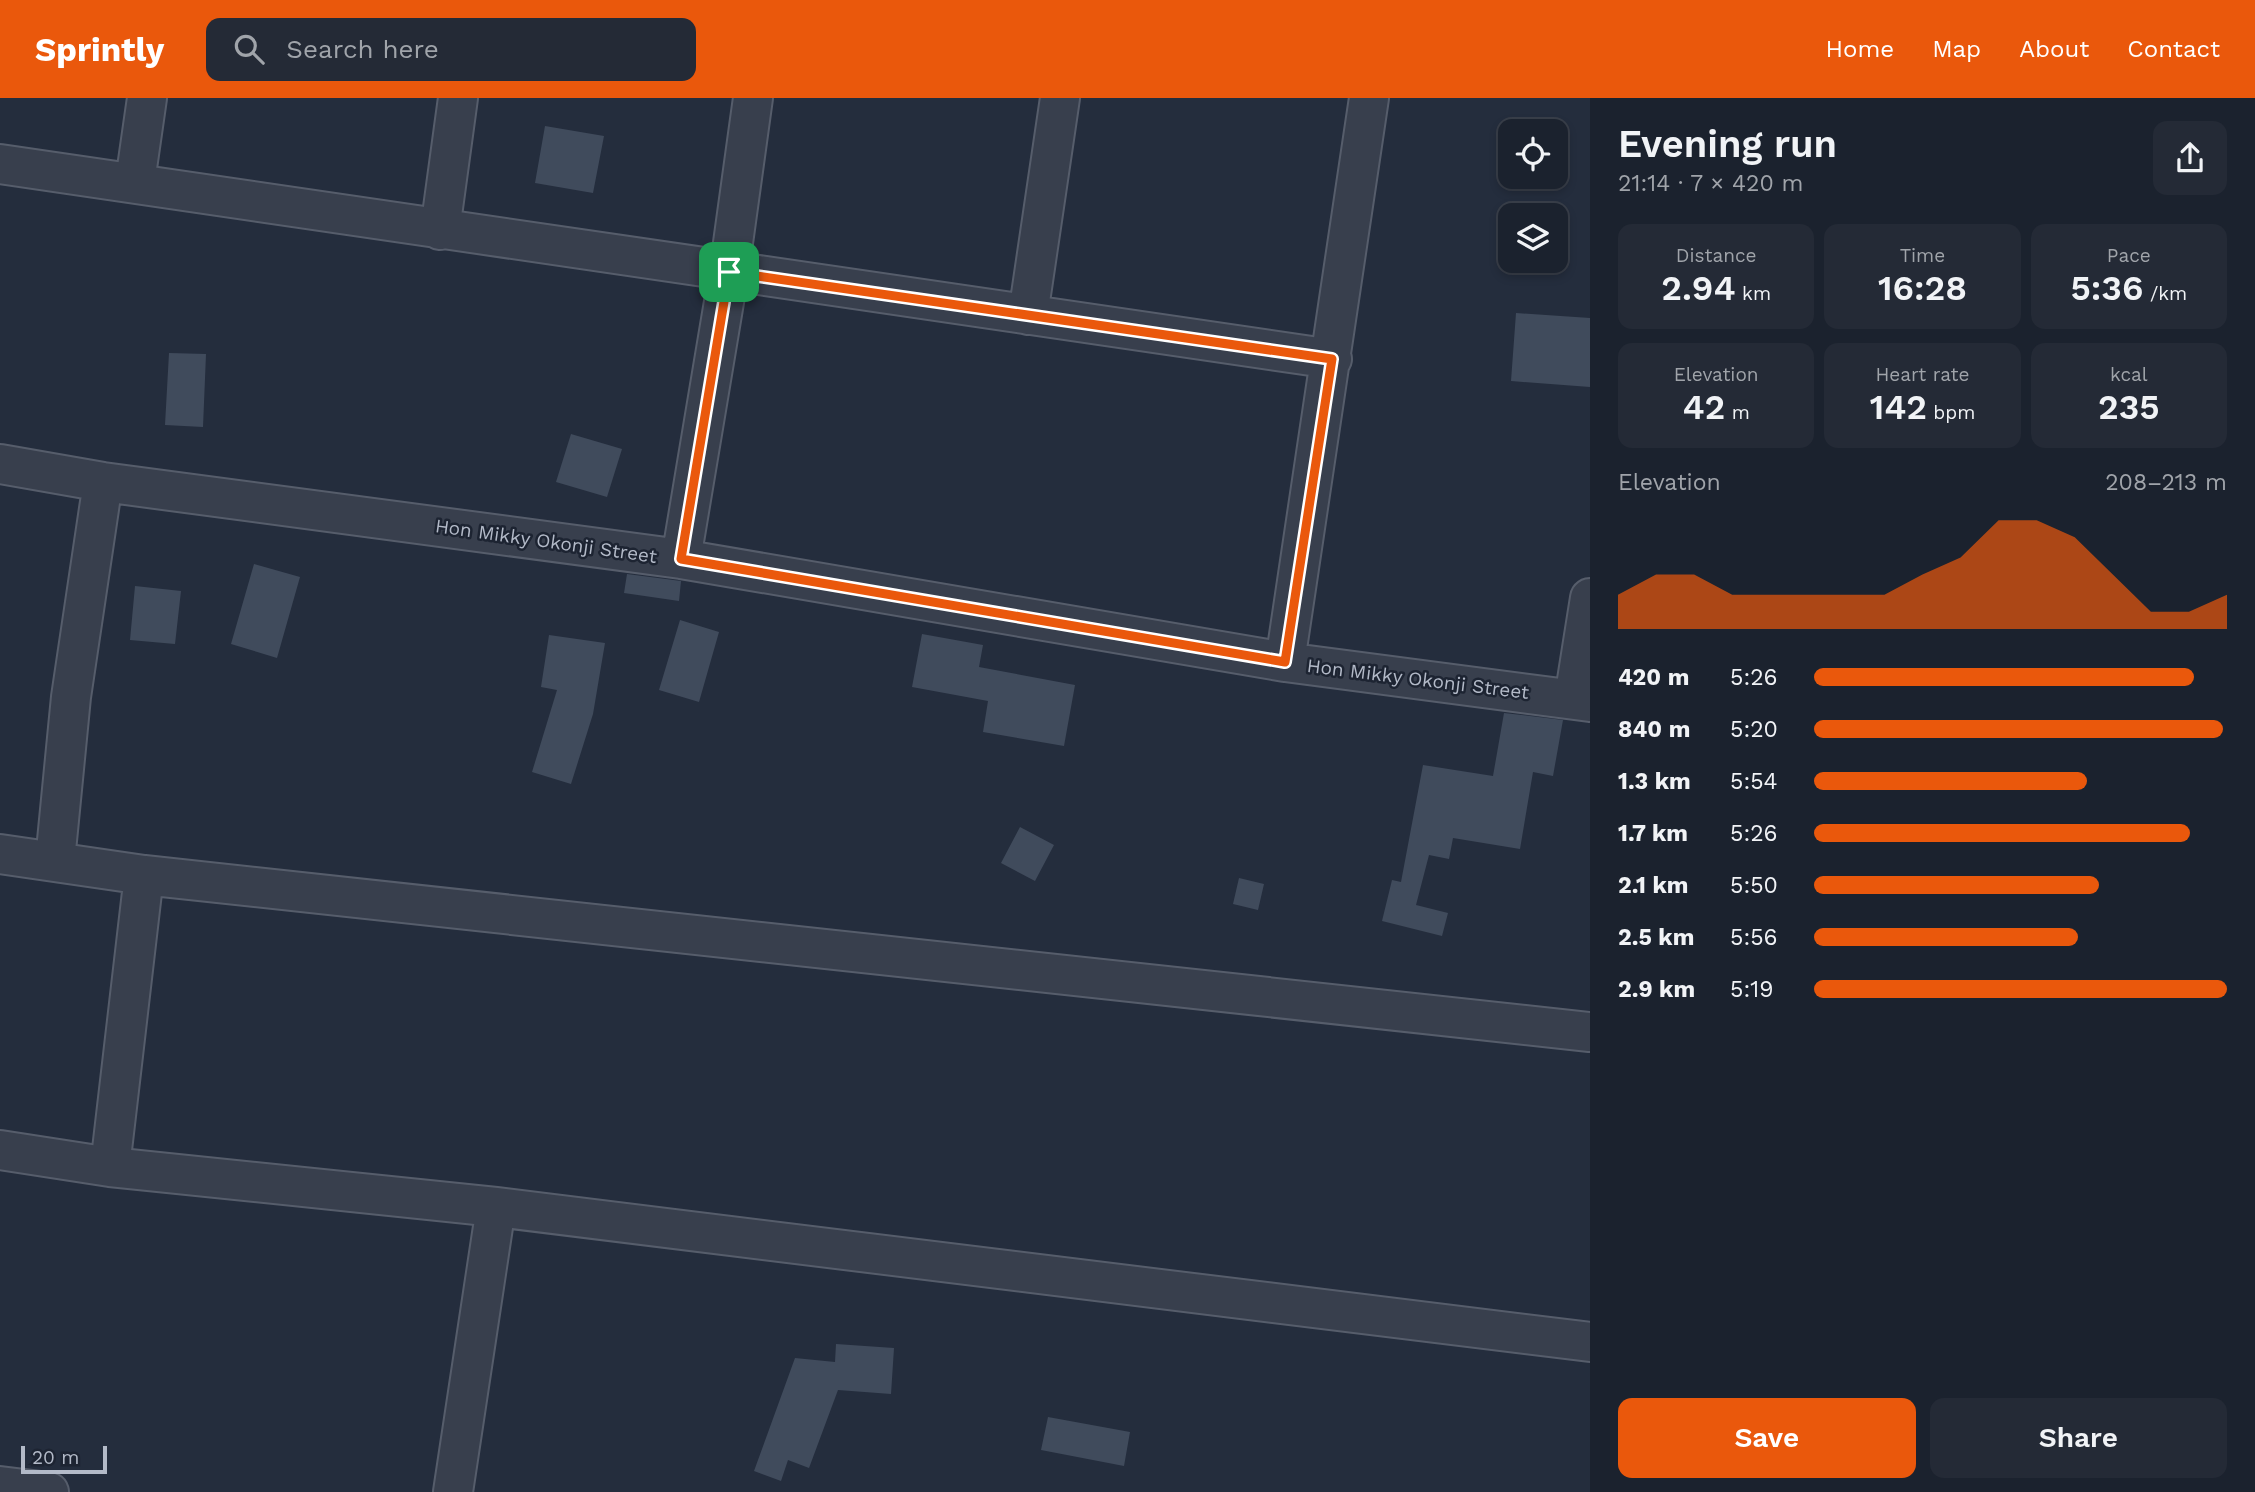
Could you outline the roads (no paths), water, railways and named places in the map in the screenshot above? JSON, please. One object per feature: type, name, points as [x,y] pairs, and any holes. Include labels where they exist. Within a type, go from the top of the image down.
[{"type":"street","points":[[135,182],[147,98]]},
{"type":"street","points":[[440,230],[458,98]]},
{"type":"street","points":[[681,559],[729,272],[753,98]]},
{"type":"street","points":[[1028,315],[1060,98]]},
{"type":"street","points":[[1285,662],[1369,98]]},
{"type":"street","points":[[0,164],[1332,359]]},
{"type":"street","name":"Hon Mikky Okonji Street","points":[[0,464],[103,482],[681,559],[1285,662],[1582,700]]},
{"type":"street","points":[[55,861],[71,697],[103,482]]},
{"type":"street","points":[[1582,700],[1590,598]]},
{"type":"street","points":[[0,854],[144,875],[1590,1032]]},
{"type":"street","points":[[110,1167],[144,875]]},
{"type":"street","points":[[0,1150],[110,1167],[496,1207],[1590,1342]]},
{"type":"street","points":[[453,1492],[496,1207]]},
{"type":"street","points":[[0,1486],[49,1492]]}]
